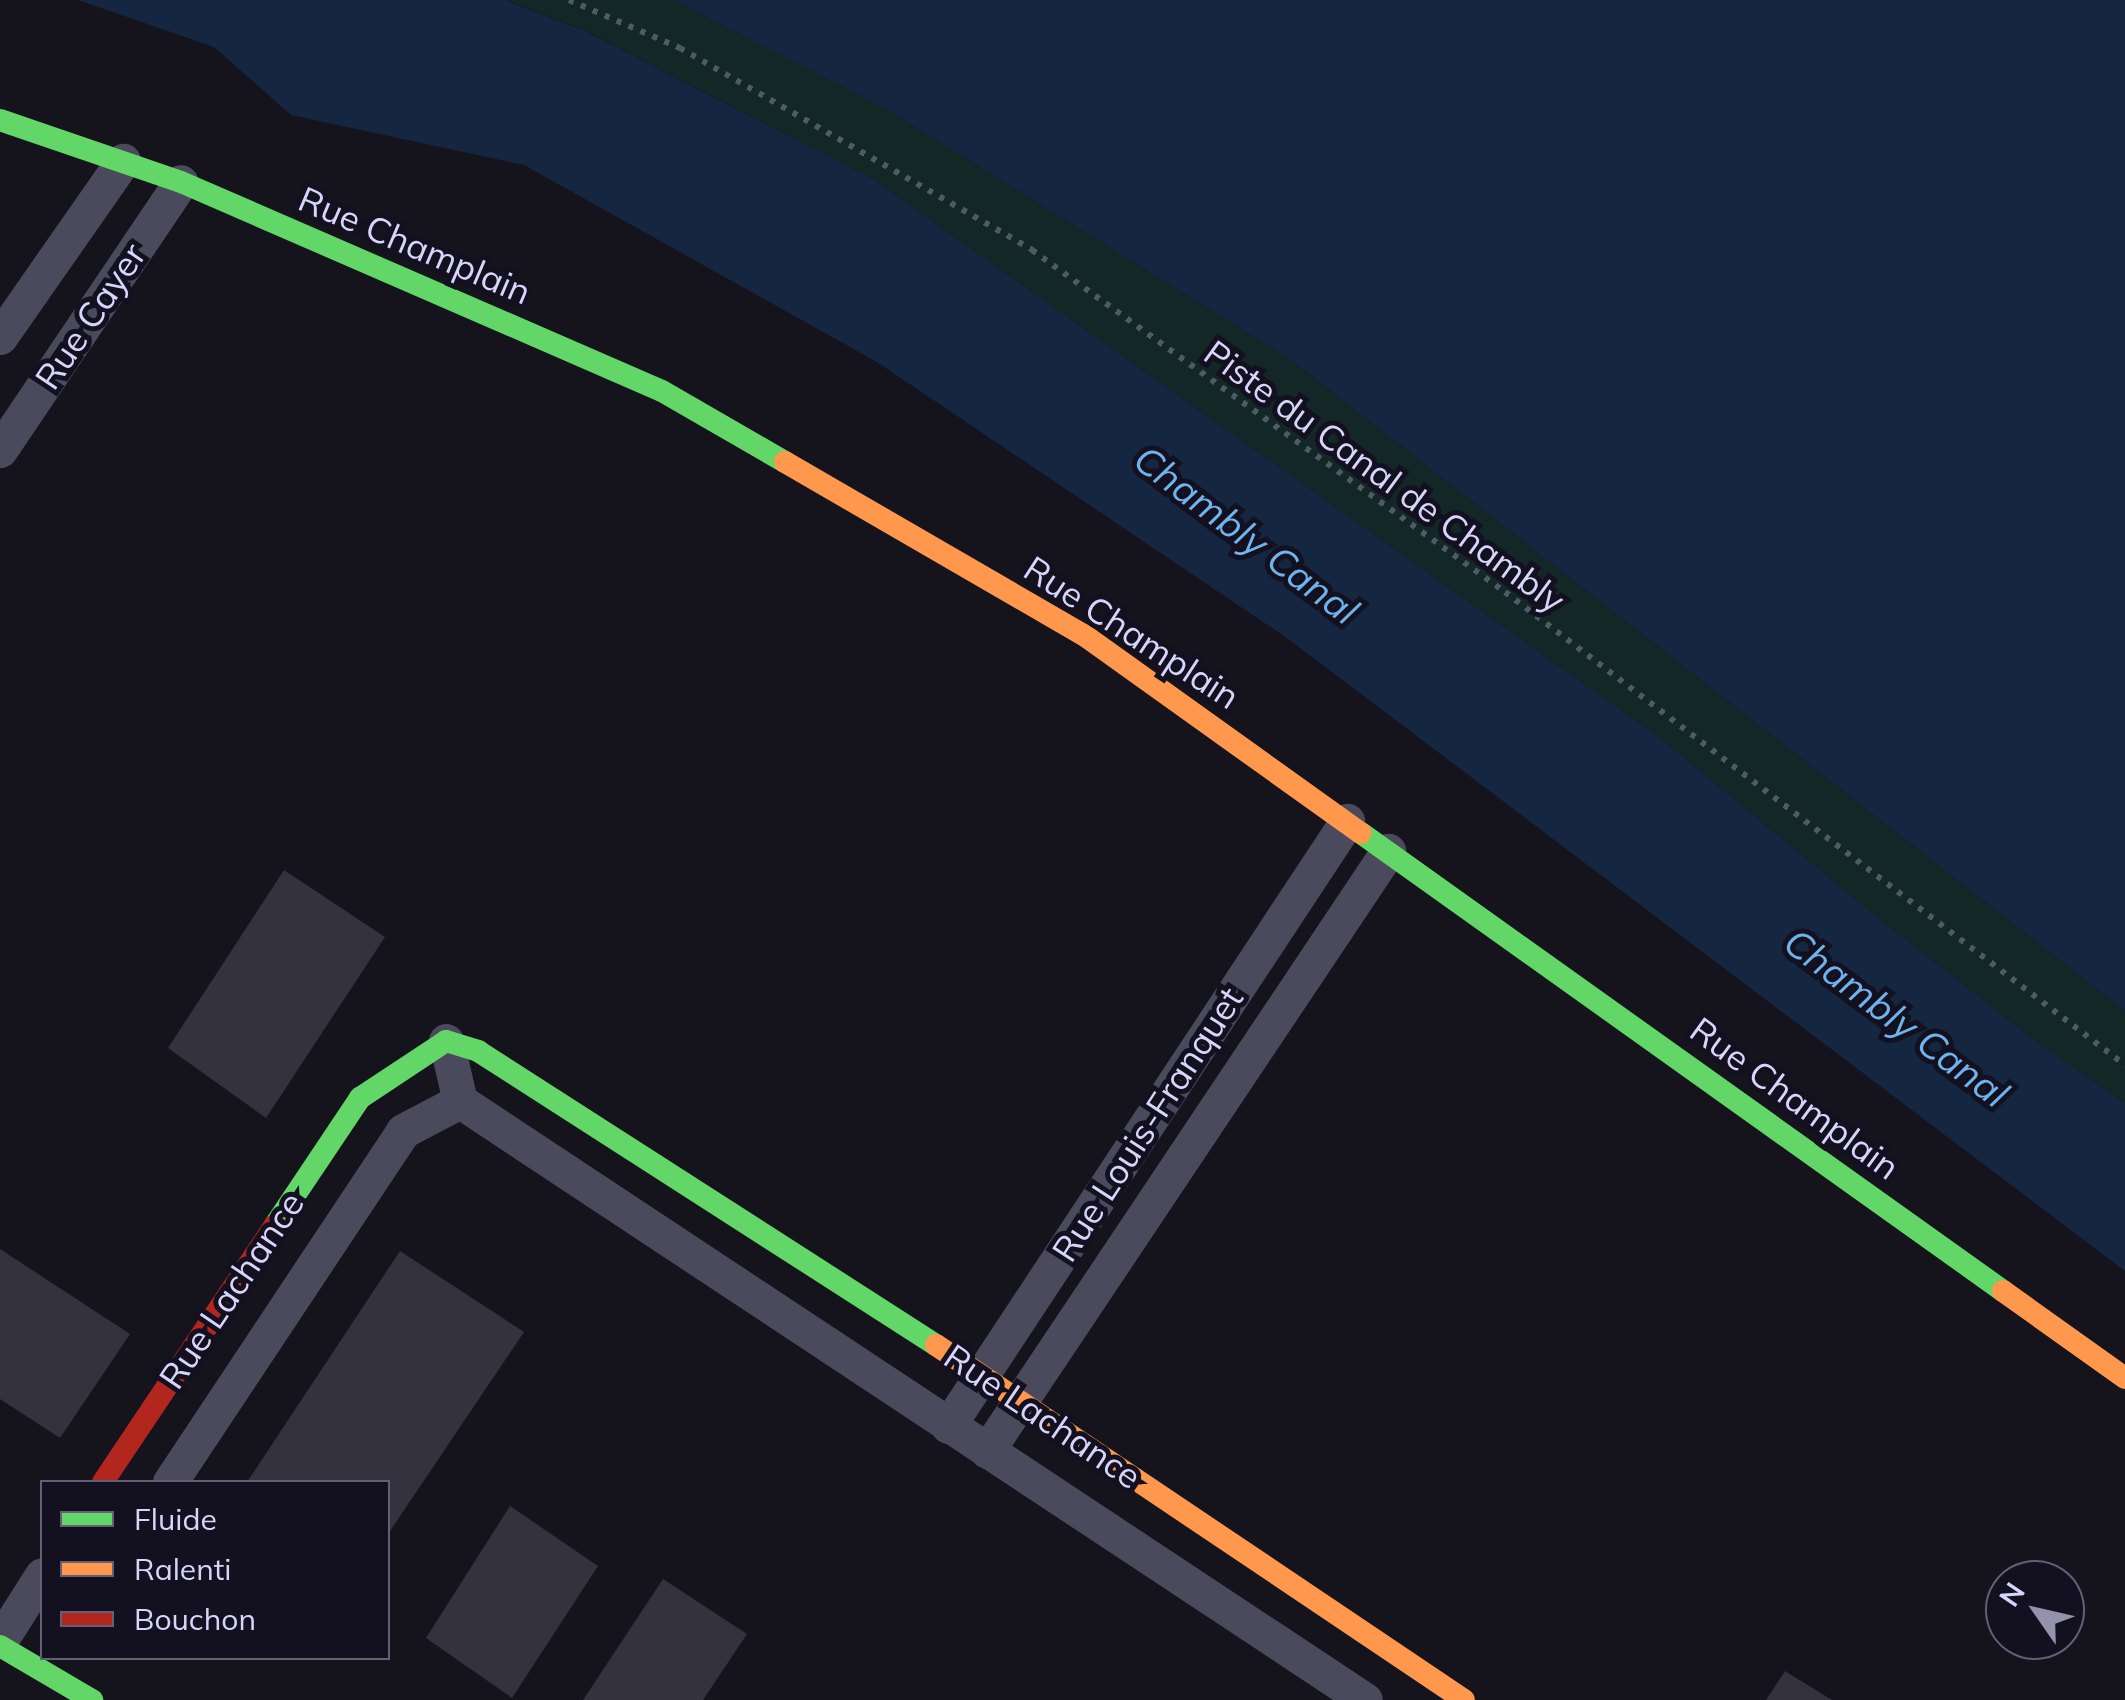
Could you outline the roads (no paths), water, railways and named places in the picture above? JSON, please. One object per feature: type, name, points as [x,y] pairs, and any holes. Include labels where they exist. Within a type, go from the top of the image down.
[{"type":"street","name":"Rue Champlain","points":[[0,120],[181,182],[662,390],[1084,634],[2125,1378]]},
{"type":"street","name":"Rue Cayer","points":[[0,337],[123,160]]},
{"type":"street","name":"Rue Cayer","points":[[0,450],[181,182]]},
{"type":"street","name":"Rue Louis-Franquet","points":[[948,1426],[1346,821]]},
{"type":"street","name":"Rue Louis-Franquet","points":[[987,1452],[1388,851]]},
{"type":"street","name":"Rue Lachance","points":[[104,1480],[360,1098],[446,1041],[478,1051],[983,1374],[1464,1700]]},
{"type":"street","points":[[360,1098],[402,1130],[460,1101],[446,1041]]},
{"type":"street","name":"Rue Lachance","points":[[460,1101],[1364,1700]]},
{"type":"street","name":"Rue Lachance","points":[[171,1480],[402,1130]]},
{"type":"street","points":[[751,1294],[783,1246]]},
{"type":"street","points":[[40,1578],[0,1644],[44,1677],[92,1700]]},
{"type":"street","points":[[1267,1638],[1300,1590]]},
{"type":"water","name":"Chambly Canal","points":[[78,0],[505,0],[583,30],[873,179],[1659,737],[1872,913],[2037,1042],[2125,1103],[2125,1271],[1287,638],[877,362],[524,165],[291,115],[214,47]]},
{"type":"water","points":[[673,0],[2125,0],[2125,1011],[1290,359],[886,109]]}]
